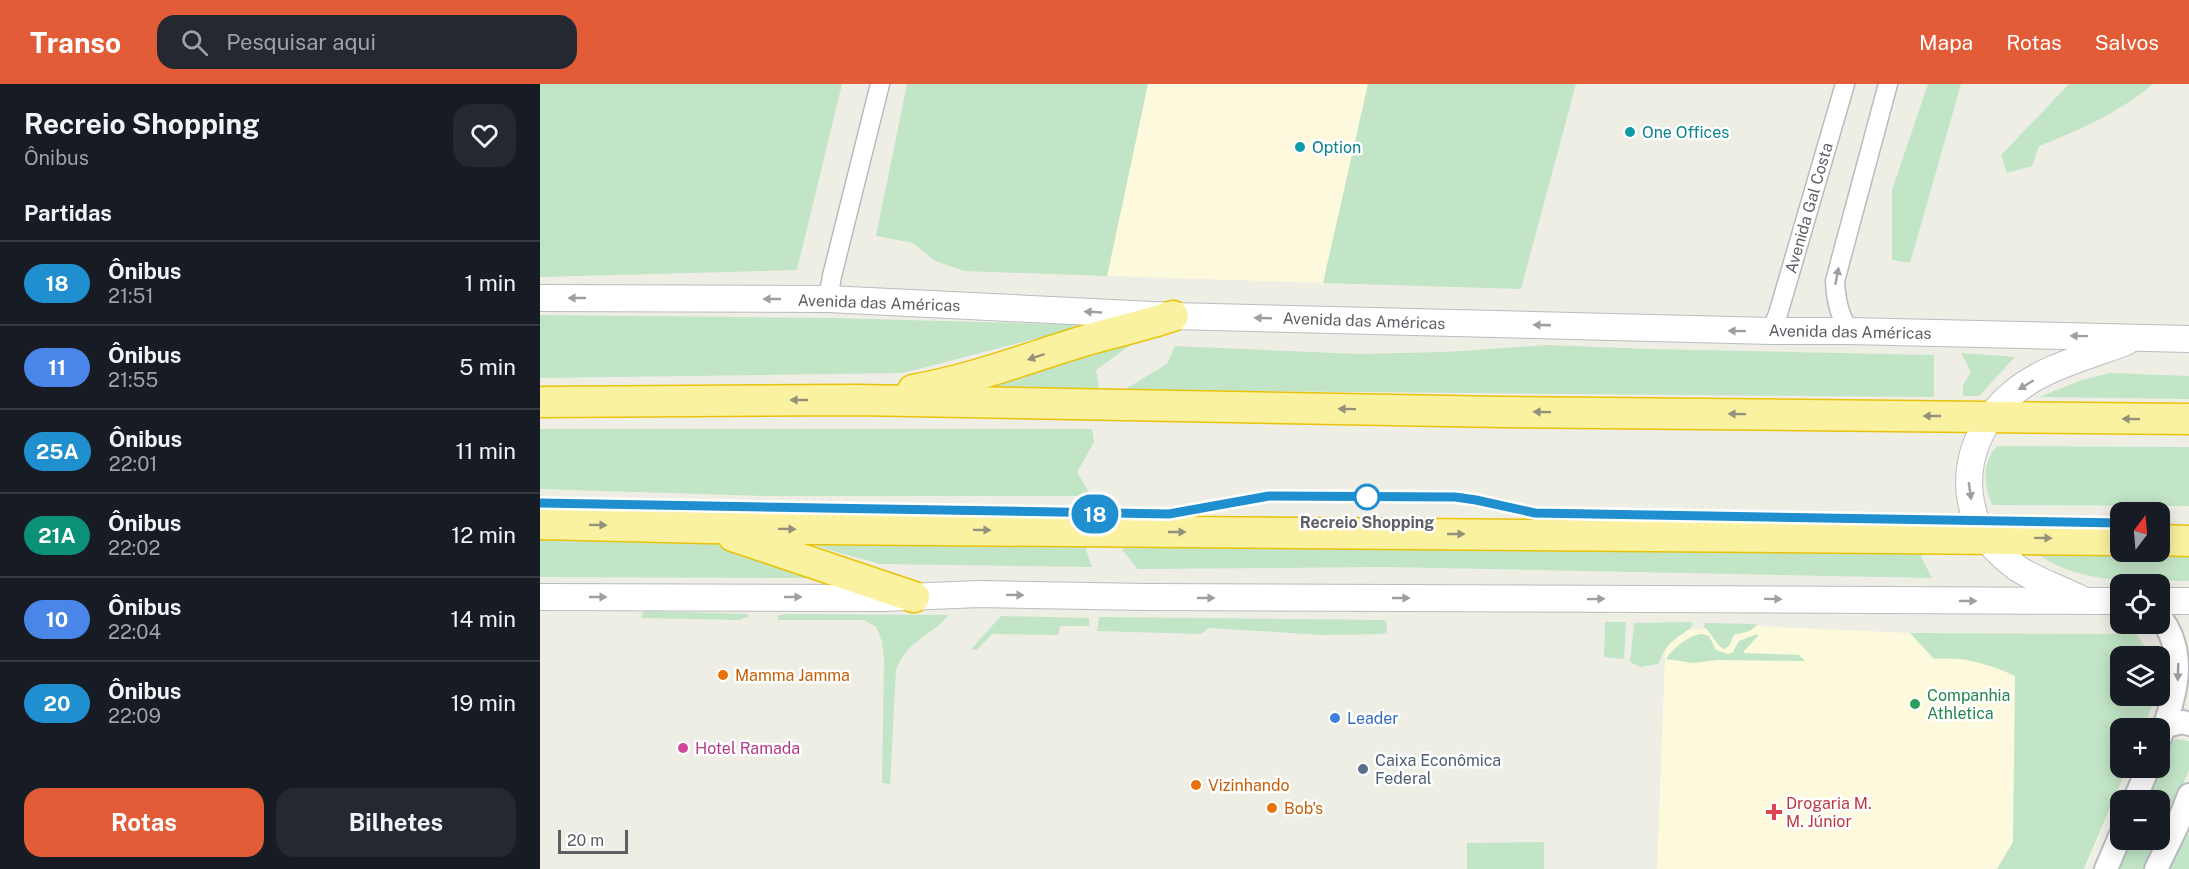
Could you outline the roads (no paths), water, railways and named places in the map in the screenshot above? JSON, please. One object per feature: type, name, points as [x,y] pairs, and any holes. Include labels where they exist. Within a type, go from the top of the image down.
[{"type":"highway","points":[[857,400],[938,386],[1173,316]]},
{"type":"highway","points":[[540,402],[857,400],[1489,412],[2189,419]]},
{"type":"highway","points":[[540,524],[708,528],[2110,540]]},
{"type":"highway","points":[[708,528],[914,597]]},
{"type":"highway","points":[[2170,540],[2189,541]]},
{"type":"main road","name":"Avenida das Américas","points":[[540,298],[828,299],[1173,316],[1771,332],[1849,331],[2189,339]]},
{"type":"main road","points":[[2086,601],[2017,568],[1985,537],[1976,522],[1968,487],[1969,467],[1991,416],[2014,392],[2047,373],[2137,338]]},
{"type":"main road","points":[[540,597],[914,597],[979,594],[1147,597],[2110,601]]},
{"type":"main road","points":[[2170,601],[2189,601]]},
{"type":"street","points":[[828,299],[880,84]]},
{"type":"street","name":"Avenida Gal Costa","points":[[1771,332],[1845,84]]},
{"type":"street","points":[[1849,331],[1840,316],[1835,281],[1888,84]]},
{"type":"street","points":[[2166,718],[2177,684],[2178,659],[2170,634]]},
{"type":"street","points":[[2170,726],[2175,723],[2189,724]]},
{"type":"street","points":[[2156,869],[2189,795]]},
{"type":"street","points":[[2106,869],[2114,850]]},
{"type":"place","name":"One Offices","points":[[1630,132]]},
{"type":"place","name":"Option","points":[[1300,147]]},
{"type":"place","name":"Recreio Shopping","points":[[1367,497]]},
{"type":"place","name":"Mamma Jamma","points":[[723,675]]},
{"type":"place","name":"Companhia Athletica","points":[[1915,704]]},
{"type":"place","name":"Leader","points":[[1335,718]]},
{"type":"place","name":"Hotel Ramada","points":[[683,748]]},
{"type":"place","name":"Caixa Econômica Federal","points":[[1363,769]]},
{"type":"place","name":"Vizinhando","points":[[1196,785]]},
{"type":"place","name":"Bob's","points":[[1272,808]]},
{"type":"place","name":"Drogaria M. M. Júnior","points":[[1774,812]]}]
